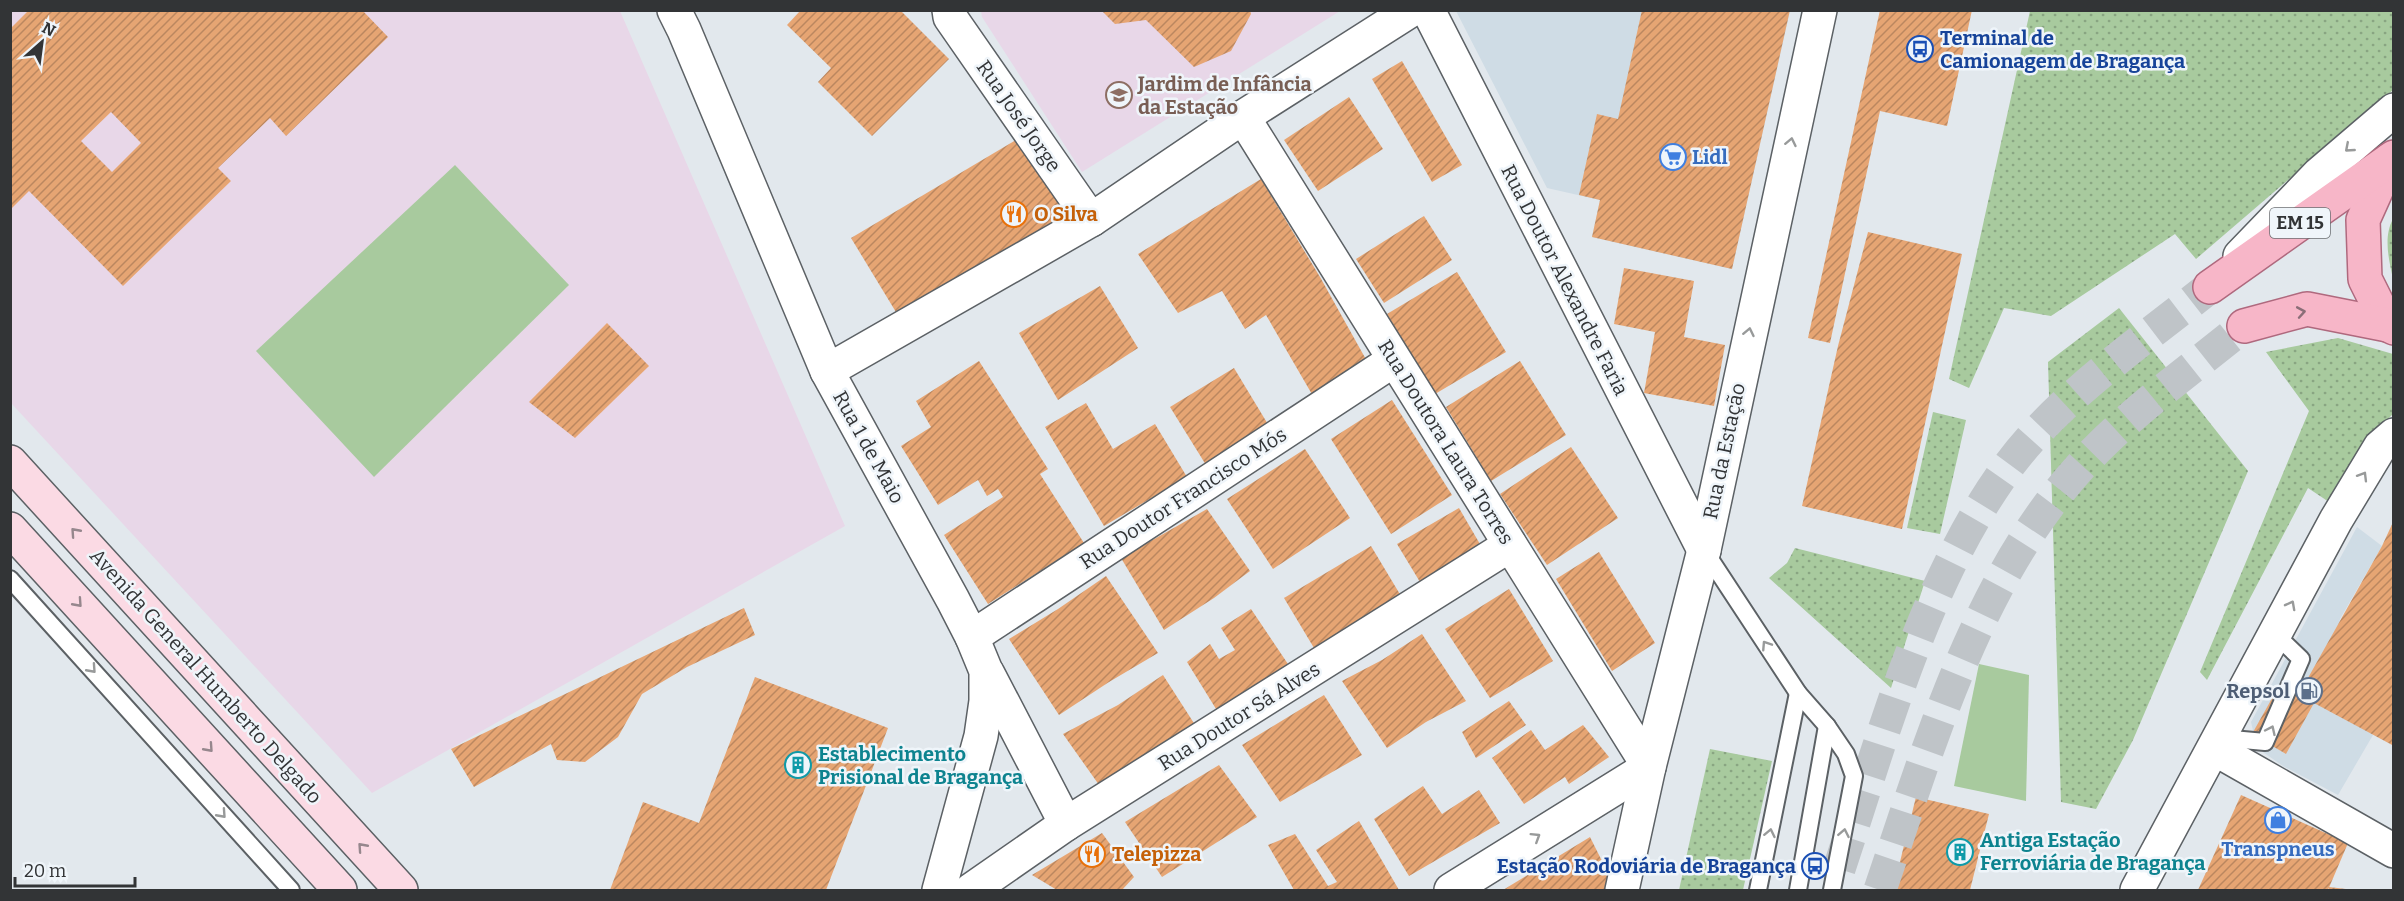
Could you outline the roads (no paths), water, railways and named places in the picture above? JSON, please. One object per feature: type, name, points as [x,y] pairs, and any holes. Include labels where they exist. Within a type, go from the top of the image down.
[{"type":"main road","name":"EM 15","points":[[2210,287],[2392,158]]},
{"type":"main road","name":"EM 15","points":[[2391,326],[2365,279],[2363,220],[2392,158]]},
{"type":"main road","name":"EM 15","points":[[2244,326],[2307,309],[2391,326]]},
{"type":"main road","name":"Avenida General Humberto Delgado","points":[[10,462],[401,891]]},
{"type":"main road","points":[[10,529],[340,891]]},
{"type":"street","name":"Rua 1 de Maio","points":[[674,10],[827,371],[972,637],[986,671],[986,701],[981,736],[939,891]]},
{"type":"street","points":[[827,371],[1092,220],[1243,117],[1411,10]]},
{"type":"street","name":"Rua Doutor Alexandre Faria","points":[[1428,10],[1704,550]]},
{"type":"street","name":"Rua da Estação","points":[[1622,891],[1649,767],[1704,550],[1820,10]]},
{"type":"street","name":"Rua José Jorge","points":[[948,13],[1092,220]]},
{"type":"street","points":[[2210,287],[2319,174],[2394,110]]},
{"type":"street","name":"Rua Doutora Laura Torres","points":[[1243,117],[1649,767]]},
{"type":"street","name":"Rua Doutor Francisco Mós","points":[[972,637],[1394,360]]},
{"type":"street","points":[[2137,891],[2218,744],[2336,520],[2380,447],[2394,435]]},
{"type":"street","name":"Rua Doutor Sá Alves","points":[[971,891],[1066,824],[1510,545]]},
{"type":"street","points":[[986,671],[1066,824]]},
{"type":"street","points":[[2218,744],[2394,851]]},
{"type":"street","points":[[1451,891],[1649,767]]},
{"type":"lane","points":[[1704,550],[1798,693],[1827,726],[1846,754],[1854,776],[1832,891]]},
{"type":"lane","points":[[10,579],[291,891]]},
{"type":"lane","points":[[1758,891],[1798,693]]},
{"type":"lane","points":[[1798,891],[1827,726]]},
{"type":"tunnel","points":[[1839,869],[1909,659],[1930,607],[1980,509],[2010,464],[2053,415],[2104,370],[2210,287]]},
{"type":"tunnel","points":[[1880,890],[1919,773],[1964,656],[2021,546],[2056,495],[2114,432],[2244,326]]},
{"type":"place","name":"Terminal de Camionagem de Bragança","points":[[1920,49]]},
{"type":"place","name":"Jardim de Infância da Estação","points":[[1119,95]]},
{"type":"place","name":"Lidl","points":[[1673,157]]},
{"type":"place","name":"O Silva","points":[[1014,214]]},
{"type":"place","name":"Repsol","points":[[2309,691]]},
{"type":"place","name":"Establecimento Prisional de Bragança","points":[[798,765]]},
{"type":"place","name":"Transpneus","points":[[2278,820]]},
{"type":"place","name":"Antiga Estação Ferroviária de Bragança","points":[[1960,852]]},
{"type":"place","name":"Telepizza","points":[[1092,854]]},
{"type":"place","name":"Estação Rodoviária de Bragança","points":[[1815,866]]}]
